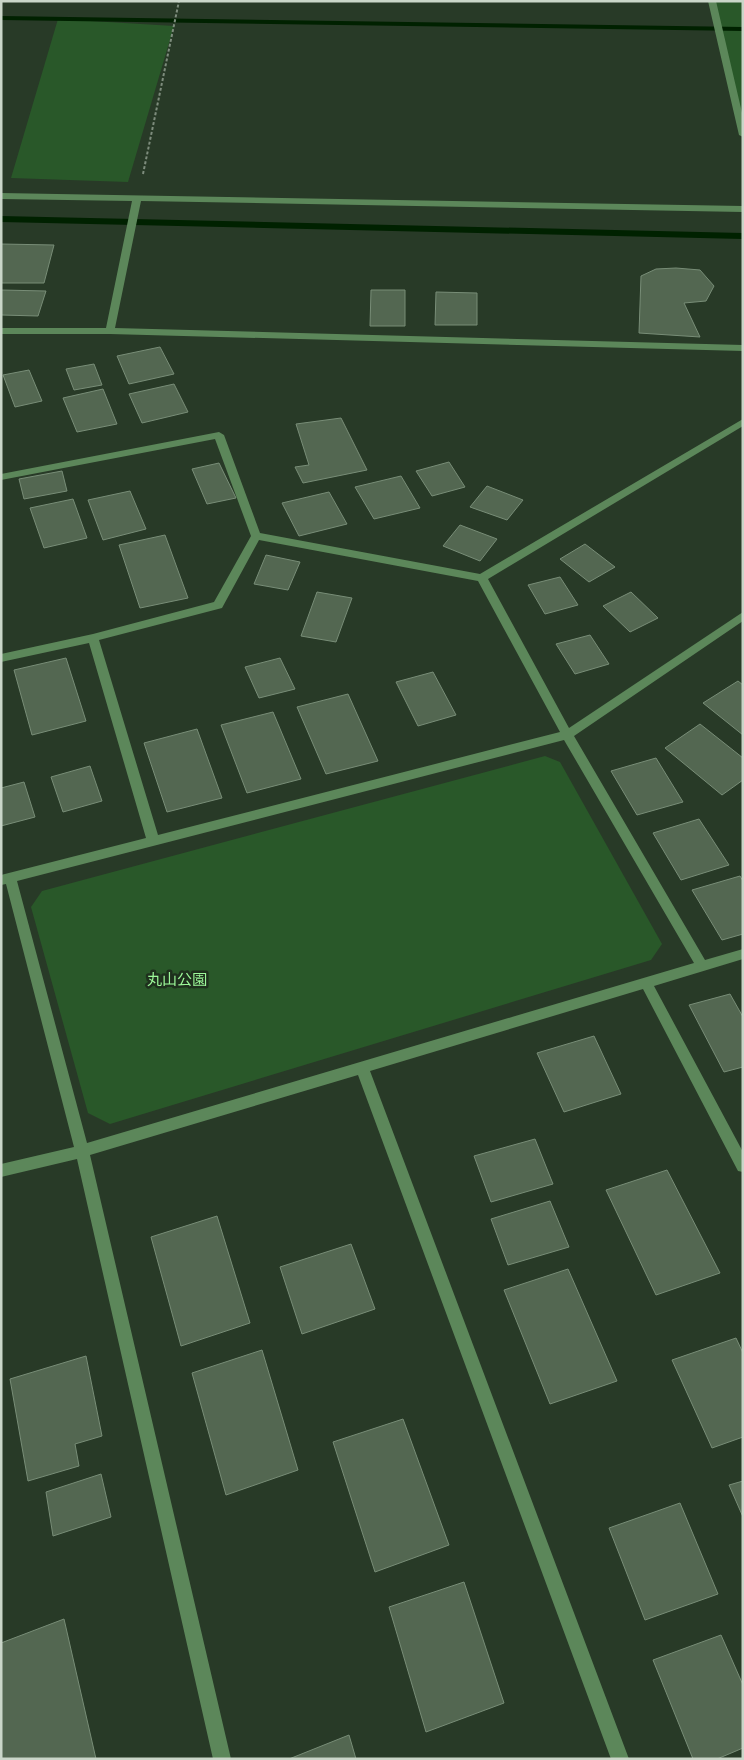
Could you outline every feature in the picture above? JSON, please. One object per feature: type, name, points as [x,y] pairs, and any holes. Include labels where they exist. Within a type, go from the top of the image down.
[{"type":"street","points":[[712,1],[743,135]]},
{"type":"street","points":[[1,196],[743,209]]},
{"type":"street","points":[[110,331],[138,199]]},
{"type":"street","points":[[1,331],[110,331],[743,348]]},
{"type":"street","points":[[256,536],[482,578],[743,422]]},
{"type":"street","points":[[1,477],[219,435],[256,536],[218,605],[93,638],[1,658]]},
{"type":"street","points":[[482,578],[568,735],[702,966]]},
{"type":"street","points":[[222,1759],[82,1151],[6,878],[568,735],[743,616]]},
{"type":"street","points":[[93,638],[153,840]]},
{"type":"street","points":[[1,1171],[82,1151],[743,954]]},
{"type":"street","points":[[646,983],[743,1166]]},
{"type":"street","points":[[362,1068],[620,1759]]},
{"type":"path","points":[[138,199],[179,1]]},
{"type":"green space","points":[[712,1],[743,1],[743,135]]},
{"type":"green space","points":[[58,19],[174,26],[128,182],[11,178]]},
{"type":"green space","name":"丸山公園","points":[[545,756],[560,762],[662,944],[651,960],[110,1124],[88,1113],[31,907],[42,891]]},
{"type":"building","points":[[1,244],[54,245],[44,283],[1,283]]},
{"type":"building","points":[[656,269],[700,270],[714,286],[706,301],[684,303],[700,337],[639,333],[641,276]]},
{"type":"building","points":[[1,290],[46,291],[38,316],[1,315]]},
{"type":"building","points":[[371,290],[405,290],[405,326],[370,326]]},
{"type":"building","points":[[436,292],[477,293],[477,325],[435,325]]},
{"type":"building","points":[[160,347],[174,374],[129,384],[117,356]]},
{"type":"building","points":[[94,364],[102,385],[74,390],[66,369]]},
{"type":"building","points":[[29,370],[42,401],[15,407],[3,375]]},
{"type":"building","points":[[174,384],[188,412],[142,423],[129,394]]},
{"type":"building","points":[[103,389],[117,424],[77,432],[63,398]]},
{"type":"building","points":[[341,418],[367,470],[303,483],[295,467],[309,465],[296,424]]},
{"type":"building","points":[[449,462],[465,487],[432,496],[416,471]]},
{"type":"building","points":[[219,463],[236,498],[207,504],[192,469]]},
{"type":"building","points":[[62,471],[67,491],[24,499],[19,479]]},
{"type":"building","points":[[401,476],[420,508],[374,519],[355,487]]},
{"type":"building","points":[[487,486],[523,500],[507,520],[470,507]]},
{"type":"building","points":[[130,491],[146,529],[103,540],[88,500]]},
{"type":"building","points":[[329,492],[347,524],[299,536],[282,503]]},
{"type":"building","points":[[73,499],[87,538],[44,548],[30,508]]},
{"type":"building","points":[[460,525],[497,539],[480,561],[443,546]]},
{"type":"building","points":[[165,535],[188,598],[140,608],[119,545]]},
{"type":"building","points":[[585,544],[615,567],[589,582],[560,559]]},
{"type":"building","points":[[266,555],[300,562],[288,590],[254,584]]},
{"type":"building","points":[[560,577],[578,605],[545,614],[528,585]]},
{"type":"building","points":[[317,592],[352,598],[336,642],[301,636]]},
{"type":"building","points":[[631,592],[658,618],[630,632],[603,606]]},
{"type":"building","points":[[590,635],[609,664],[575,674],[556,644]]},
{"type":"building","points":[[66,658],[86,721],[32,735],[14,670]]},
{"type":"building","points":[[280,658],[295,689],[259,698],[245,667]]},
{"type":"building","points":[[433,672],[456,715],[418,726],[396,682]]},
{"type":"building","points":[[738,681],[743,685],[743,735],[703,703]]},
{"type":"building","points":[[348,694],[378,761],[326,774],[297,707]]},
{"type":"building","points":[[273,712],[301,779],[247,793],[221,725]]},
{"type":"building","points":[[700,724],[743,758],[743,780],[722,795],[665,748]]},
{"type":"building","points":[[197,729],[222,798],[167,812],[144,743]]},
{"type":"building","points":[[656,758],[683,802],[637,815],[611,771]]},
{"type":"building","points":[[90,766],[102,801],[63,812],[51,777]]},
{"type":"building","points":[[24,782],[35,817],[1,826],[1,788]]},
{"type":"building","points":[[699,819],[729,865],[681,880],[653,833]]},
{"type":"building","points":[[740,876],[743,881],[743,934],[722,940],[692,890]]},
{"type":"building","points":[[730,994],[743,1017],[743,1067],[724,1072],[689,1005]]},
{"type":"building","points":[[594,1036],[621,1094],[564,1112],[537,1053]]},
{"type":"building","points":[[535,1139],[553,1184],[491,1202],[474,1156]]},
{"type":"building","points":[[667,1170],[720,1273],[656,1295],[606,1190]]},
{"type":"building","points":[[550,1201],[569,1247],[508,1265],[491,1219]]},
{"type":"building","points":[[217,1216],[250,1323],[181,1346],[151,1237]]},
{"type":"building","points":[[351,1244],[375,1309],[302,1334],[280,1267]]},
{"type":"building","points":[[568,1269],[617,1381],[550,1404],[504,1290]]},
{"type":"building","points":[[736,1338],[743,1353],[743,1437],[712,1448],[672,1360]]},
{"type":"building","points":[[262,1350],[298,1470],[226,1495],[192,1373]]},
{"type":"building","points":[[86,1356],[102,1436],[75,1444],[79,1466],[28,1481],[10,1379]]},
{"type":"building","points":[[403,1419],[449,1545],[375,1572],[333,1442]]},
{"type":"building","points":[[101,1474],[111,1517],[53,1536],[46,1492]]},
{"type":"building","points":[[743,1481],[743,1517],[729,1485]]},
{"type":"building","points":[[680,1503],[718,1594],[645,1620],[609,1528]]},
{"type":"building","points":[[464,1582],[504,1703],[426,1732],[389,1607]]},
{"type":"building","points":[[64,1619],[96,1759],[1,1759],[1,1643]]},
{"type":"building","points":[[721,1635],[743,1685],[743,1748],[717,1759],[693,1759],[653,1660]]},
{"type":"building","points":[[349,1735],[356,1759],[289,1759]]},
{"type":"waterway","points":[[1,18],[743,29]]},
{"type":"waterway","points":[[1,219],[743,236]]}]
